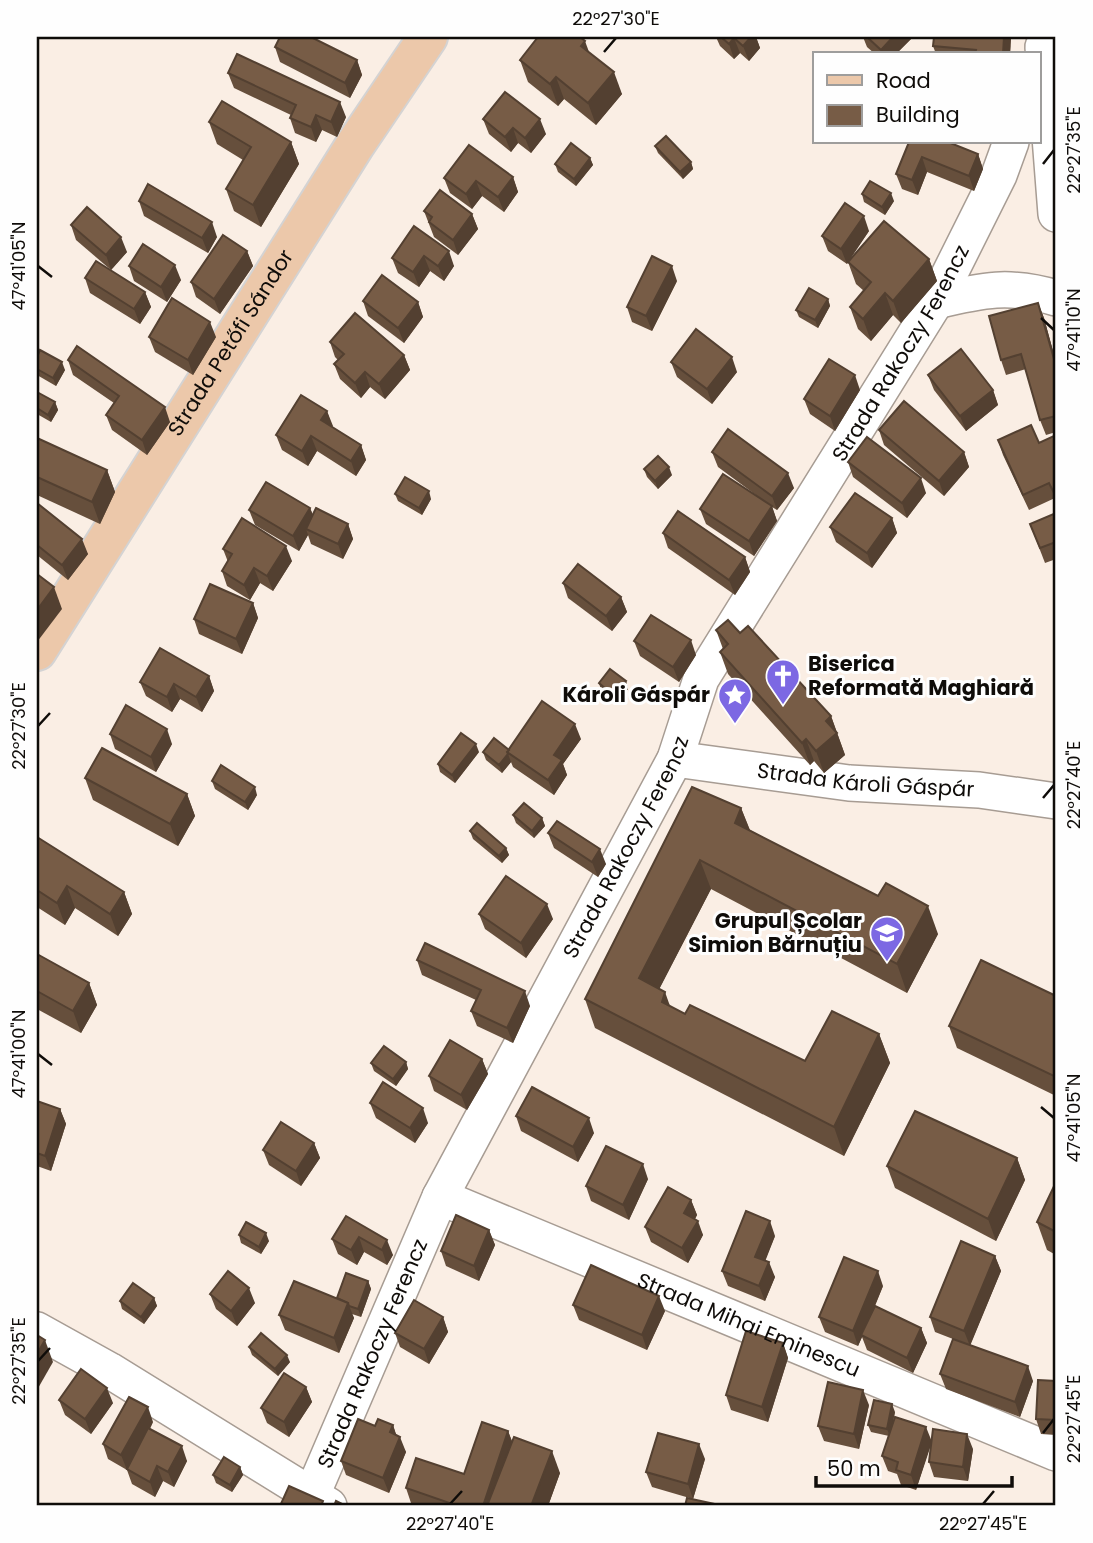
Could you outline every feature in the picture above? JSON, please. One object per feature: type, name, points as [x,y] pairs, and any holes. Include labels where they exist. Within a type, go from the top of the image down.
[{"type":"main road","name":"Strada Petőfi Sándor","points":[[37,651],[355,145],[428,37]]},
{"type":"street","points":[[1044,45],[1056,214]]},
{"type":"street","name":"Strada Rakoczy Ferencz","points":[[320,1502],[440,1196],[676,759],[701,679],[936,301],[999,175],[1010,144]]},
{"type":"street","points":[[936,301],[990,288],[1030,290],[1056,298]]},
{"type":"street","name":"Strada Károli Gáspár","points":[[676,759],[849,783],[979,790],[1056,801]]},
{"type":"street","name":"Strada Mihai Eminescu","points":[[440,1196],[1056,1454]]},
{"type":"street","points":[[37,1330],[109,1370],[320,1502]]},
{"type":"building","points":[[280,37],[311,37],[357,60],[345,83],[275,47]]},
{"type":"building","points":[[538,37],[580,37],[585,41],[581,46],[614,72],[588,103],[556,77],[550,84],[520,60]]},
{"type":"building","points":[[721,37],[751,37],[743,46],[734,38],[729,44]]},
{"type":"building","points":[[867,37],[893,37],[881,50]]},
{"type":"building","points":[[934,37],[1004,37],[1003,52],[976,52],[933,46]]},
{"type":"building","points":[[237,54],[340,102],[331,122],[316,115],[311,127],[290,118],[296,105],[228,73]]},
{"type":"building","points":[[505,92],[540,119],[525,138],[513,128],[505,137],[483,119]]},
{"type":"building","points":[[222,101],[291,142],[253,205],[226,189],[251,147],[209,122]]},
{"type":"building","points":[[666,136],[691,162],[680,172],[655,146]]},
{"type":"building","points":[[571,143],[590,158],[574,179],[555,164]]},
{"type":"building","points":[[908,144],[953,144],[978,154],[969,176],[922,157],[912,180],[896,174]]},
{"type":"building","points":[[469,145],[513,177],[498,197],[476,181],[466,194],[444,178]]},
{"type":"building","points":[[870,181],[891,193],[882,207],[862,194]]},
{"type":"building","points":[[148,184],[212,222],[202,238],[139,201]]},
{"type":"building","points":[[440,190],[472,214],[453,240],[429,222],[432,217],[424,211]]},
{"type":"building","points":[[845,203],[864,216],[841,249],[822,236]]},
{"type":"building","points":[[87,207],[121,237],[106,255],[71,225]]},
{"type":"building","points":[[884,221],[929,259],[893,301],[885,293],[863,319],[850,307],[871,282],[848,262]]},
{"type":"building","points":[[414,226],[449,251],[438,266],[424,256],[413,272],[392,258]]},
{"type":"building","points":[[223,235],[247,251],[214,299],[191,282]]},
{"type":"building","points":[[143,244],[175,265],[161,287],[129,266]]},
{"type":"building","points":[[652,256],[672,266],[646,316],[627,307]]},
{"type":"building","points":[[96,261],[145,292],[134,309],[85,278]]},
{"type":"building","points":[[382,275],[418,302],[398,328],[363,301]]},
{"type":"building","points":[[809,288],[828,299],[815,320],[796,310]]},
{"type":"building","points":[[172,298],[210,322],[188,360],[149,337]]},
{"type":"building","points":[[1038,303],[1056,366],[1056,416],[1040,420],[1021,354],[1001,360],[989,316]]},
{"type":"building","points":[[355,313],[404,355],[379,384],[365,372],[355,383],[334,364],[344,354],[330,342]]},
{"type":"building","points":[[696,329],[732,357],[707,389],[671,362]]},
{"type":"building","points":[[77,346],[165,407],[142,440],[106,415],[119,396],[68,360]]},
{"type":"building","points":[[961,349],[993,390],[960,416],[928,375]]},
{"type":"building","points":[[40,350],[62,362],[53,378],[37,369]]},
{"type":"building","points":[[829,359],[855,375],[830,416],[804,399]]},
{"type":"building","points":[[37,392],[55,402],[48,415],[37,408]]},
{"type":"building","points":[[301,395],[327,411],[321,420],[361,445],[351,461],[311,436],[302,451],[276,435]]},
{"type":"building","points":[[904,401],[964,452],[939,481],[879,430]]},
{"type":"building","points":[[1031,425],[1039,443],[1056,435],[1055,495],[1049,483],[1023,495],[998,440]]},
{"type":"building","points":[[728,429],[788,473],[772,496],[712,452]]},
{"type":"building","points":[[867,437],[921,478],[902,503],[848,462]]},
{"type":"building","points":[[37,438],[107,470],[92,502],[37,477]]},
{"type":"building","points":[[658,456],[669,467],[655,481],[644,469]]},
{"type":"building","points":[[723,474],[772,506],[749,541],[700,509]]},
{"type":"building","points":[[405,477],[429,491],[419,508],[395,494]]},
{"type":"building","points":[[266,482],[310,508],[293,536],[249,510]]},
{"type":"building","points":[[855,493],[892,518],[867,553],[830,527]]},
{"type":"building","points":[[37,503],[82,539],[62,565],[37,545]]},
{"type":"building","points":[[316,508],[348,524],[338,544],[306,529]]},
{"type":"building","points":[[678,511],[745,557],[729,580],[663,533]]},
{"type":"building","points":[[1056,513],[1056,542],[1040,548],[1030,524]]},
{"type":"building","points":[[242,518],[286,546],[267,576],[254,568],[244,585],[222,571],[232,554],[223,549]]},
{"type":"building","points":[[578,564],[621,597],[606,616],[563,583]]},
{"type":"building","points":[[37,574],[54,587],[37,610]]},
{"type":"building","points":[[210,584],[253,603],[236,639],[194,619]]},
{"type":"building","points":[[651,615],[691,640],[673,667],[634,641]]},
{"type":"building","name":"Biserica Reformată Maghiară","points":[[728,620],[740,633],[748,626],[831,716],[826,721],[837,733],[816,751],[806,739],[802,743],[720,652],[728,644],[716,630]]},
{"type":"building","points":[[160,648],[209,676],[196,697],[174,684],[167,697],[140,682]]},
{"type":"building","points":[[610,669],[626,681],[614,696],[599,683]]},
{"type":"building","points":[[542,701],[575,724],[554,755],[562,760],[548,780],[507,752]]},
{"type":"building","points":[[126,705],[167,729],[151,757],[110,734]]},
{"type":"building","points":[[461,733],[476,744],[452,775],[438,764]]},
{"type":"building","points":[[494,738],[509,750],[499,765],[483,752]]},
{"type":"building","points":[[102,748],[187,794],[170,824],[85,778]]},
{"type":"building","points":[[221,765],[255,787],[245,802],[212,781]]},
{"type":"building","points":[[692,787],[741,808],[735,823],[878,896],[886,883],[928,906],[897,964],[700,860],[639,978],[665,992],[662,1002],[685,1014],[690,1005],[805,1061],[832,1011],[879,1034],[834,1127],[585,999]]},
{"type":"building","points":[[524,803],[542,818],[532,831],[513,815]]},
{"type":"building","points":[[557,821],[600,849],[592,862],[548,833]]},
{"type":"building","points":[[477,823],[506,848],[499,856],[470,831]]},
{"type":"building","points":[[37,837],[124,892],[110,914],[67,886],[57,903],[37,890]]},
{"type":"building","points":[[506,876],[547,904],[521,943],[479,914]]},
{"type":"building","points":[[425,943],[525,991],[507,1028],[471,1011],[481,990],[417,960]]},
{"type":"building","points":[[37,954],[89,983],[73,1011],[37,991]]},
{"type":"building","points":[[981,960],[1056,996],[1056,1077],[949,1026]]},
{"type":"building","points":[[450,1040],[482,1059],[461,1095],[429,1076]]},
{"type":"building","points":[[384,1046],[406,1062],[393,1079],[371,1063]]},
{"type":"building","points":[[383,1082],[423,1108],[410,1128],[370,1103]]},
{"type":"building","points":[[532,1087],[589,1118],[573,1147],[516,1116]]},
{"type":"building","points":[[37,1101],[60,1109],[45,1156],[37,1153]]},
{"type":"building","points":[[915,1111],[1017,1158],[988,1219],[887,1166]]},
{"type":"building","points":[[281,1122],[314,1143],[296,1171],[263,1150]]},
{"type":"building","points":[[606,1146],[643,1164],[623,1205],[586,1186]]},
{"type":"building","points":[[1056,1182],[1056,1232],[1037,1222]]},
{"type":"building","points":[[668,1187],[691,1200],[684,1213],[698,1221],[682,1248],[645,1227]]},
{"type":"building","points":[[746,1211],[770,1221],[755,1257],[769,1262],[759,1286],[722,1271]]},
{"type":"building","points":[[456,1215],[489,1230],[474,1266],[441,1251]]},
{"type":"building","points":[[346,1216],[387,1240],[382,1250],[359,1237],[351,1250],[332,1239]]},
{"type":"building","points":[[246,1222],[266,1233],[259,1247],[239,1235]]},
{"type":"building","points":[[961,1241],[995,1256],[964,1331],[930,1317]]},
{"type":"building","points":[[844,1257],[878,1271],[853,1331],[819,1317]]},
{"type":"building","points":[[591,1265],[659,1296],[642,1335],[573,1305]]},
{"type":"building","points":[[228,1271],[249,1288],[231,1311],[210,1294]]},
{"type":"building","points":[[346,1273],[368,1281],[358,1309],[337,1298]]},
{"type":"building","points":[[294,1281],[348,1303],[334,1338],[279,1315]]},
{"type":"building","points":[[133,1283],[154,1298],[141,1317],[120,1301]]},
{"type":"building","points":[[414,1300],[443,1317],[424,1349],[395,1333]]},
{"type":"building","points":[[875,1306],[921,1328],[907,1358],[861,1335]]},
{"type":"building","points":[[746,1331],[783,1343],[762,1407],[726,1395]]},
{"type":"building","points":[[261,1333],[287,1355],[275,1369],[249,1347]]},
{"type":"building","points":[[37,1335],[45,1340],[37,1354]]},
{"type":"building","points":[[953,1339],[1028,1366],[1015,1402],[940,1374]]},
{"type":"building","points":[[81,1369],[107,1388],[85,1419],[59,1400]]},
{"type":"building","points":[[284,1373],[306,1387],[284,1422],[261,1408]]},
{"type":"building","points":[[1038,1380],[1056,1381],[1056,1420],[1036,1419]]},
{"type":"building","points":[[828,1382],[863,1390],[854,1434],[818,1426]]},
{"type":"building","points":[[129,1397],[148,1407],[121,1455],[103,1444]]},
{"type":"building","points":[[874,1400],[892,1404],[887,1429],[868,1425]]},
{"type":"building","points":[[895,1417],[926,1427],[911,1475],[896,1470],[898,1462],[882,1456]]},
{"type":"building","points":[[358,1419],[375,1426],[378,1419],[393,1425],[390,1432],[400,1437],[383,1478],[341,1461]]},
{"type":"building","points":[[482,1422],[508,1431],[483,1506],[458,1506],[406,1488],[416,1458],[464,1474]]},
{"type":"building","points":[[148,1428],[182,1446],[168,1472],[157,1466],[150,1482],[127,1469]]},
{"type":"building","points":[[933,1429],[967,1434],[963,1467],[929,1462]]},
{"type":"building","points":[[658,1433],[699,1444],[688,1484],[646,1472]]},
{"type":"building","points":[[514,1437],[552,1451],[531,1506],[487,1506]]},
{"type":"building","points":[[224,1457],[240,1467],[230,1485],[213,1475]]},
{"type":"building","points":[[289,1486],[323,1501],[321,1506],[280,1506]]},
{"type":"building","points":[[687,1498],[724,1506],[685,1506]]},
{"type":"place","name":"Biserica Reformată Maghiară","points":[[783,706]]},
{"type":"place","name":"Károli Gáspár","points":[[735,725]]},
{"type":"place","name":"Grupul Școlar Simion Bărnuțiu","points":[[887,963]]}]
